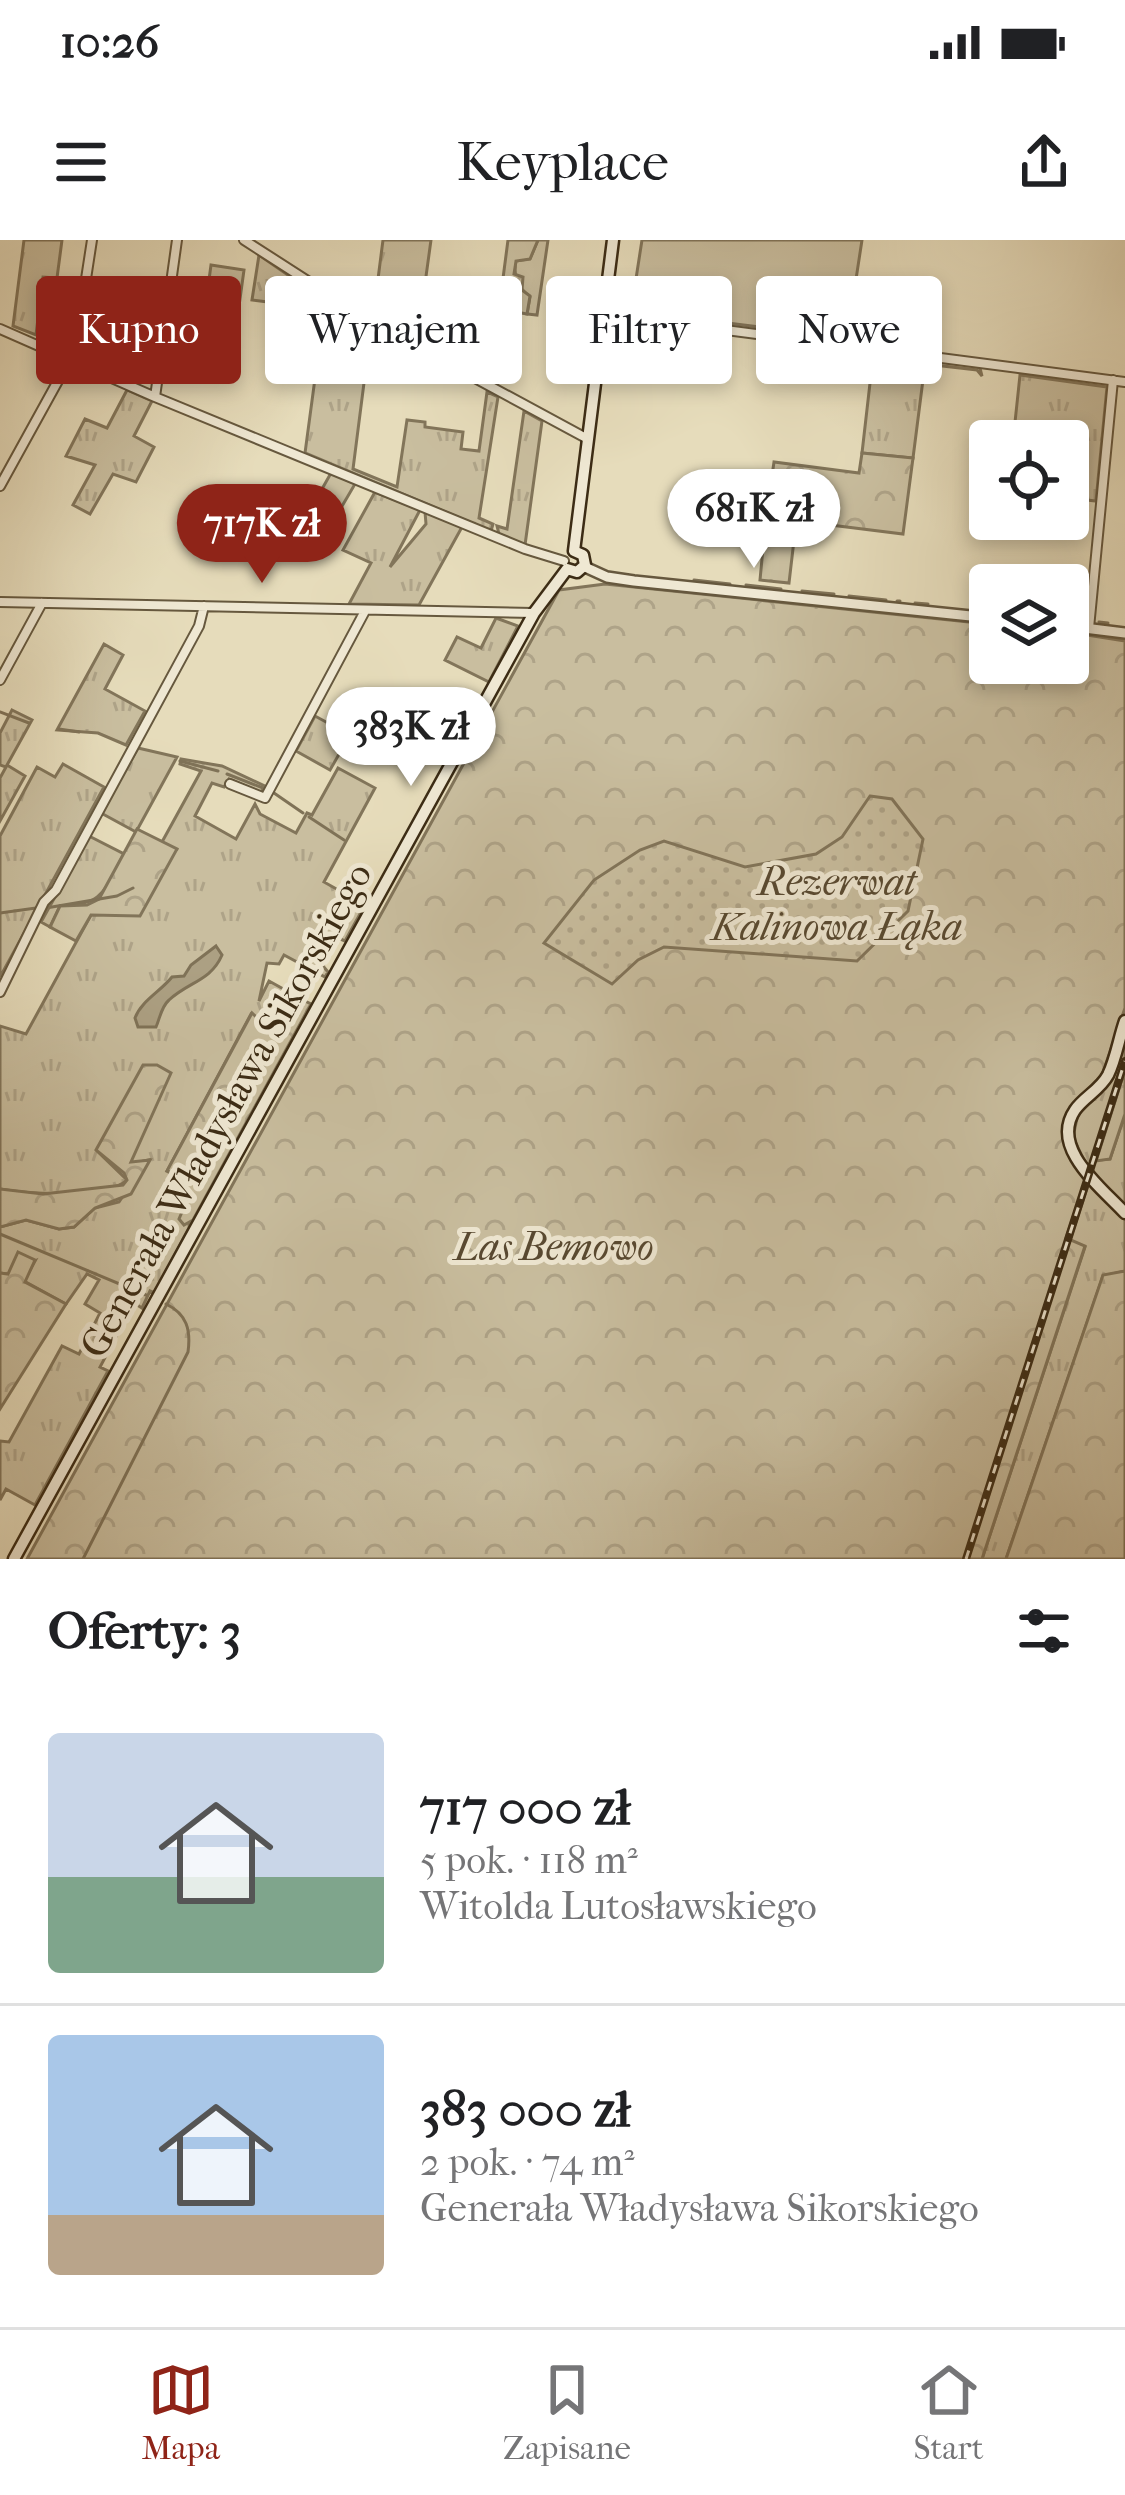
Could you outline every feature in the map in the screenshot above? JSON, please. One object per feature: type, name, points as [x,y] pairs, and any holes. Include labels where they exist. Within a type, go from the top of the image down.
[{"type":"main road","points":[[608,276],[613,240]]},
{"type":"main road","points":[[566,565],[577,572],[585,567],[583,555],[574,551],[593,384]]},
{"type":"main road","name":"Generała Władysława Sikorskiego","points":[[14,1559],[534,613],[574,551]]},
{"type":"main road","points":[[1125,1021],[1107,1077],[1078,1105],[1068,1134],[1081,1166],[1125,1213]]},
{"type":"street","points":[[87,276],[92,240]]},
{"type":"street","points":[[155,397],[177,240]]},
{"type":"street","points":[[244,240],[373,323],[586,438]]},
{"type":"street","points":[[0,329],[36,344]]},
{"type":"street","points":[[732,331],[1125,382]]},
{"type":"street","points":[[1113,380],[1089,628],[1125,633]]},
{"type":"street","points":[[0,486],[55,384]]},
{"type":"street","points":[[126,384],[566,565]]},
{"type":"street","points":[[585,567],[634,581],[969,616]]},
{"type":"street","points":[[0,602],[534,613]]},
{"type":"street","points":[[0,680],[42,603]]},
{"type":"street","points":[[0,992],[44,902],[56,890],[199,626],[204,606]]},
{"type":"street","points":[[230,784],[265,798],[365,610]]},
{"type":"green space","points":[[24,240],[62,240],[57,276],[36,276],[36,335],[13,326]]},
{"type":"green space","points":[[383,240],[431,240],[426,276],[378,276]]},
{"type":"green space","points":[[508,240],[538,240],[530,259],[516,261],[514,274],[520,276],[503,276]]},
{"type":"green space","points":[[538,240],[548,240],[537,315],[527,314],[530,297],[522,288],[522,276],[515,272],[516,261],[530,259]]},
{"type":"green space","points":[[642,240],[862,240],[856,276],[756,276],[756,327],[732,324],[732,276],[636,276]]},
{"type":"green space","points":[[259,255],[288,276],[265,276],[265,302],[252,300]]},
{"type":"green space","points":[[211,265],[244,270],[241,292],[241,276],[210,276]]},
{"type":"green space","points":[[522,290],[530,296],[527,314],[522,313]]},
{"type":"green space","points":[[942,362],[976,366],[982,376],[977,370],[942,366]]},
{"type":"green space","points":[[1020,375],[1107,387],[1096,501],[1089,500],[1089,420],[1015,420]]},
{"type":"green space","points":[[314,384],[364,384],[353,469],[397,487],[407,420],[463,432],[461,449],[479,451],[487,392],[498,397],[479,518],[493,524],[491,531],[305,453]]},
{"type":"green space","points":[[870,384],[922,384],[913,458],[862,453]]},
{"type":"green space","points":[[127,390],[152,401],[134,436],[154,447],[136,482],[113,474],[90,514],[73,505],[95,465],[66,456],[85,419],[107,428]]},
{"type":"green space","points":[[524,411],[542,421],[525,545],[499,534],[497,526],[507,529]]},
{"type":"green space","points":[[862,453],[913,458],[903,534],[766,517],[774,462],[859,473]]},
{"type":"green space","points":[[331,473],[355,484],[331,525],[308,514]]},
{"type":"green space","points":[[375,492],[420,510],[390,567],[426,524],[425,512],[462,527],[419,605],[349,604],[371,563],[343,550]]},
{"type":"green space","points":[[262,497],[284,509],[265,543],[244,531]]},
{"type":"green space","points":[[766,517],[796,523],[789,583],[760,580]]},
{"type":"green space","name":"Las Bemowo","points":[[605,584],[969,622],[969,684],[1089,684],[1089,635],[1125,641],[1125,1008],[1102,1075],[1074,1104],[1067,1119],[1086,1179],[1066,1238],[1085,1246],[982,1559],[27,1559],[559,590]]},
{"type":"green space","points":[[496,618],[518,626],[489,682],[445,660],[457,637],[481,648]]},
{"type":"green space","points":[[104,644],[123,655],[105,689],[145,711],[126,745],[98,733],[57,730]]},
{"type":"green space","points":[[12,710],[32,720],[7,765],[25,776],[0,821],[0,778],[6,767],[0,765],[0,733]]},
{"type":"green space","points":[[315,716],[350,735],[330,770],[296,751]]},
{"type":"green space","points":[[363,720],[401,740],[391,760],[353,739]]},
{"type":"green space","points":[[138,748],[177,757],[136,832],[101,813]]},
{"type":"green space","points":[[181,759],[222,766],[267,787],[260,792],[229,779],[224,787],[212,783],[195,816],[236,839],[255,804],[260,814],[296,833],[307,813],[312,815],[338,768],[375,788],[324,882],[365,905],[345,941],[338,938],[323,966],[328,972],[325,977],[284,955],[279,964],[267,963],[259,1001],[269,981],[305,1001],[285,1031],[269,1029],[251,1014],[167,1171],[187,1185],[189,1224],[193,1220],[155,1293],[150,1291],[142,1308],[134,1303],[100,1367],[108,1371],[35,1505],[6,1489],[0,1500],[0,1441],[9,1442],[62,1346],[79,1354],[100,1313],[85,1304],[99,1280],[87,1274],[66,1304],[24,1281],[35,1261],[0,1273],[0,1227],[26,1220],[59,1229],[74,1227],[95,1208],[119,1202],[148,1160],[131,1164],[96,1150],[127,1180],[102,1190],[0,1189],[0,1026],[26,1034],[91,915],[176,850],[162,842],[201,771],[180,764]]},
{"type":"green space","points":[[63,764],[104,787],[0,977],[0,836],[37,767],[55,777]]},
{"type":"green space","name":"Rezerwat Kalinowa Łąka","points":[[870,796],[892,799],[923,839],[908,911],[857,961],[664,947],[638,960],[612,984],[544,943],[594,880],[640,850],[664,841],[745,867],[816,854],[842,837]]},
{"type":"green space","points":[[137,829],[177,849],[140,916],[91,915],[76,941],[50,927],[60,906],[87,905],[99,899]]},
{"type":"green space","points":[[89,836],[124,854],[95,899],[60,906],[50,927],[41,922]]},
{"type":"green space","points":[[305,1001],[311,1004],[193,1220],[184,1225],[179,1219],[188,1198],[187,1185],[167,1171],[252,1013],[269,1029],[285,1031]]},
{"type":"green space","points":[[1125,1034],[1125,1070],[1096,1160],[1110,1159],[1125,1114],[1125,1205],[1087,1167],[1073,1137],[1078,1114],[1100,1090]]},
{"type":"green space","points":[[143,1065],[157,1065],[171,1073],[131,1162],[150,1160],[131,1194],[95,1208],[74,1227],[59,1229],[26,1220],[0,1227],[0,1189],[43,1194],[123,1185],[124,1173],[96,1150]]},
{"type":"green space","points":[[1125,1070],[1125,1114],[1110,1159],[1096,1161]]},
{"type":"green space","points":[[1089,1182],[1125,1220],[1125,1271],[1103,1276],[1006,1559],[982,1559],[1085,1247],[1070,1240]]},
{"type":"green space","points":[[18,1252],[35,1260],[25,1282],[66,1304],[0,1409],[0,1273],[8,1274]]},
{"type":"green space","points":[[1125,1271],[1125,1559],[1006,1559],[1103,1275]]},
{"type":"shaded area","points":[[216,946],[222,955],[212,970],[169,1000],[156,1027],[138,1027],[135,1018],[146,1001],[172,977],[184,976]]},
{"type":"waterway","points":[[694,580],[730,584]]},
{"type":"waterway","points":[[746,585],[781,589]]},
{"type":"waterway","points":[[802,591],[834,594]]},
{"type":"waterway","points":[[849,596],[886,600]]},
{"type":"waterway","points":[[915,603],[928,604]]},
{"type":"waterway","points":[[1099,622],[1108,623]]},
{"type":"waterway","points":[[0,712],[29,723]]},
{"type":"waterway","points":[[59,729],[79,732]]},
{"type":"waterway","points":[[180,761],[218,771]]},
{"type":"waterway","points":[[227,774],[263,788]]},
{"type":"waterway","points":[[274,793],[303,813]]},
{"type":"waterway","points":[[309,817],[344,840]]},
{"type":"waterway","points":[[46,908],[117,896],[133,888]]},
{"type":"waterway","points":[[0,913],[36,908]]},
{"type":"waterway","points":[[0,1234],[146,1295]]},
{"type":"waterway","points":[[83,1559],[188,1352],[186,1324],[166,1304]]},
{"type":"railway","points":[[966,1559],[1125,1061]]}]
